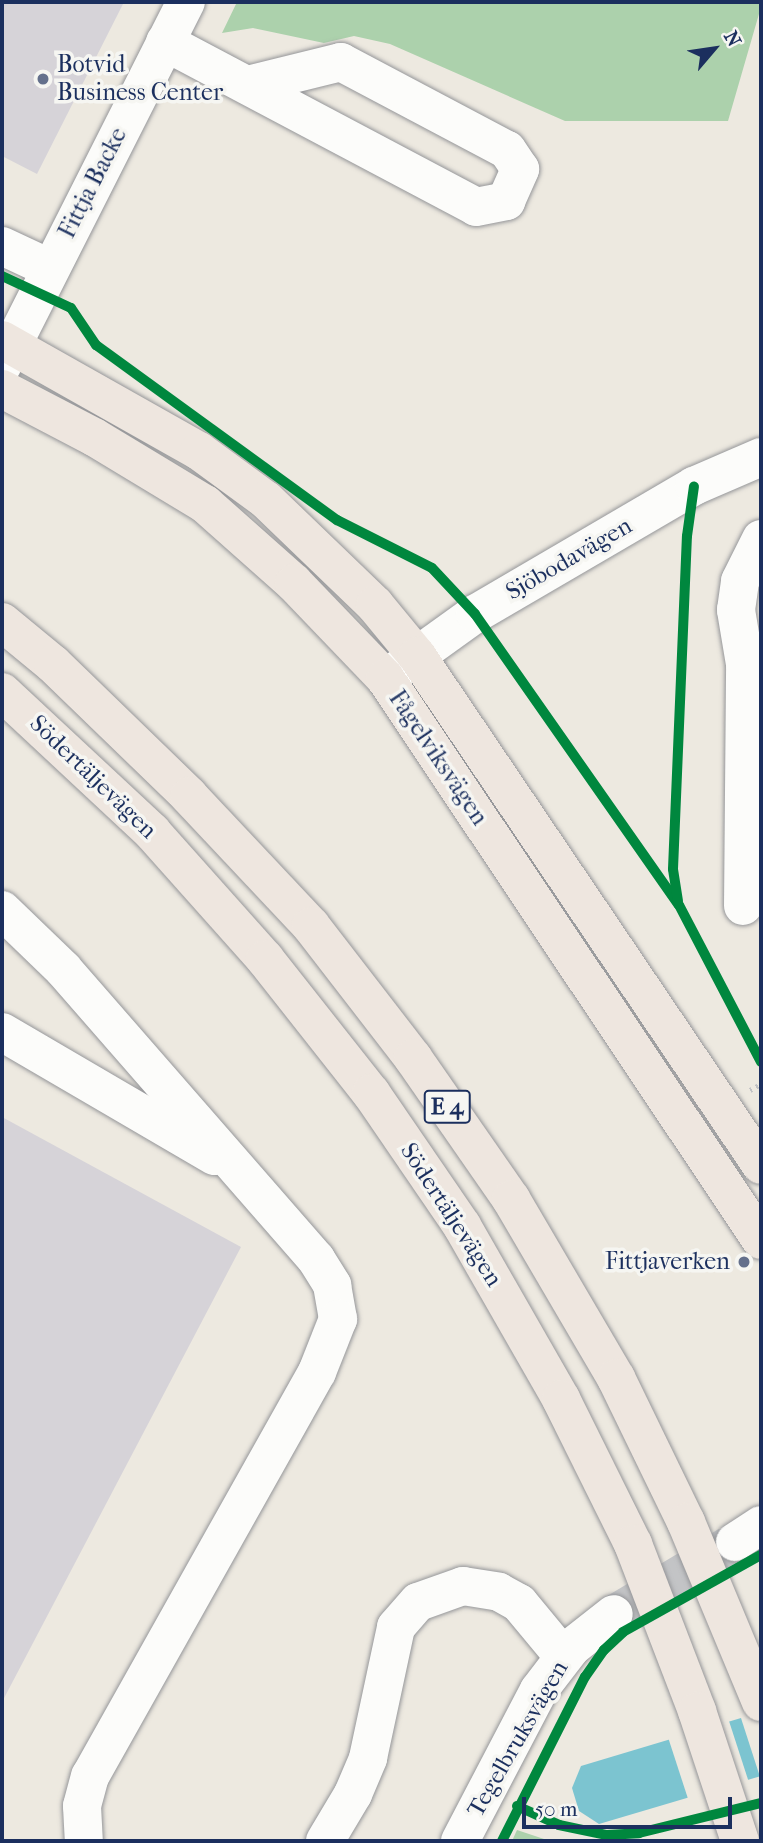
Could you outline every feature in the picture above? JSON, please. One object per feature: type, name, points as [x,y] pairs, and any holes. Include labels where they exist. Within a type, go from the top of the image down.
[{"type":"main road","name":"Fågelviksvägen","points":[[5,350],[199,451],[266,500],[375,605],[417,656],[761,1165]]},
{"type":"main road","name":"Fågelviksvägen","points":[[2,389],[205,504],[294,583],[385,678],[761,1240]]},
{"type":"main road","name":"E 4","points":[[2,622],[53,664],[179,787],[311,926],[413,1058],[511,1199],[616,1378],[686,1522],[759,1695]]},
{"type":"main road","name":"Södertäljevägen","points":[[2,692],[152,832],[265,959],[371,1093],[462,1226],[561,1399],[634,1544],[697,1711],[740,1841]]},
{"type":"street","name":"Fittja Backe","points":[[5,350],[186,2]]},
{"type":"street","points":[[165,42],[477,207],[506,201],[520,169],[507,150],[341,62],[248,85]]},
{"type":"street","points":[[2,246],[49,268]]},
{"type":"street","name":"Sjöbodavägen","points":[[385,678],[475,614],[682,493],[761,457]]},
{"type":"street","points":[[743,906],[745,664],[736,610],[740,581],[761,539]]},
{"type":"street","points":[[2,911],[63,969],[316,1259],[332,1285],[338,1319],[317,1372],[90,1776],[82,1806],[84,1841]]},
{"type":"street","points":[[2,1032],[243,1173]]},
{"type":"street","points":[[325,1841],[353,1794],[368,1758],[396,1627],[418,1602],[463,1586],[499,1591],[519,1603],[563,1656]]},
{"type":"street","name":"Tegelbruksvägen","points":[[460,1841],[539,1690],[563,1656],[614,1614]]},
{"type":"green space","points":[[237,2],[761,2],[761,7],[728,121],[565,121],[390,44],[354,36],[324,43],[253,28],[222,33]]},
{"type":"green space","points":[[517,1830],[550,1841],[512,1841]]},
{"type":"water","points":[[761,1712],[761,1776],[599,1824],[579,1811],[572,1788],[581,1766]]},
{"type":"pier","points":[[761,1708],[761,1780],[740,1715]]},
{"type":"pier","points":[[728,1718],[749,1784],[689,1803],[668,1737]]},
{"type":"building","name":"Botvid Business Center","points":[[2,2],[124,2],[37,174],[2,156]]},
{"type":"building","points":[[2,1117],[241,1247],[2,1702]]},
{"type":"tunnel","points":[[614,1614],[729,1545]]},
{"type":"cycle path","points":[[2,276],[71,308],[96,345],[337,520],[432,568],[475,614],[679,905],[761,1062]]},
{"type":"cycle path","points":[[678,901],[673,869],[687,536],[694,486]]},
{"type":"cycle path","points":[[502,1841],[585,1677],[604,1650],[623,1632],[761,1555]]},
{"type":"cycle path","points":[[517,1806],[559,1825],[606,1835],[639,1833],[761,1803]]},
{"type":"place","name":"Botvid Business Center","points":[[43,79]]},
{"type":"place","name":"Fittjaverken","points":[[744,1262]]}]
